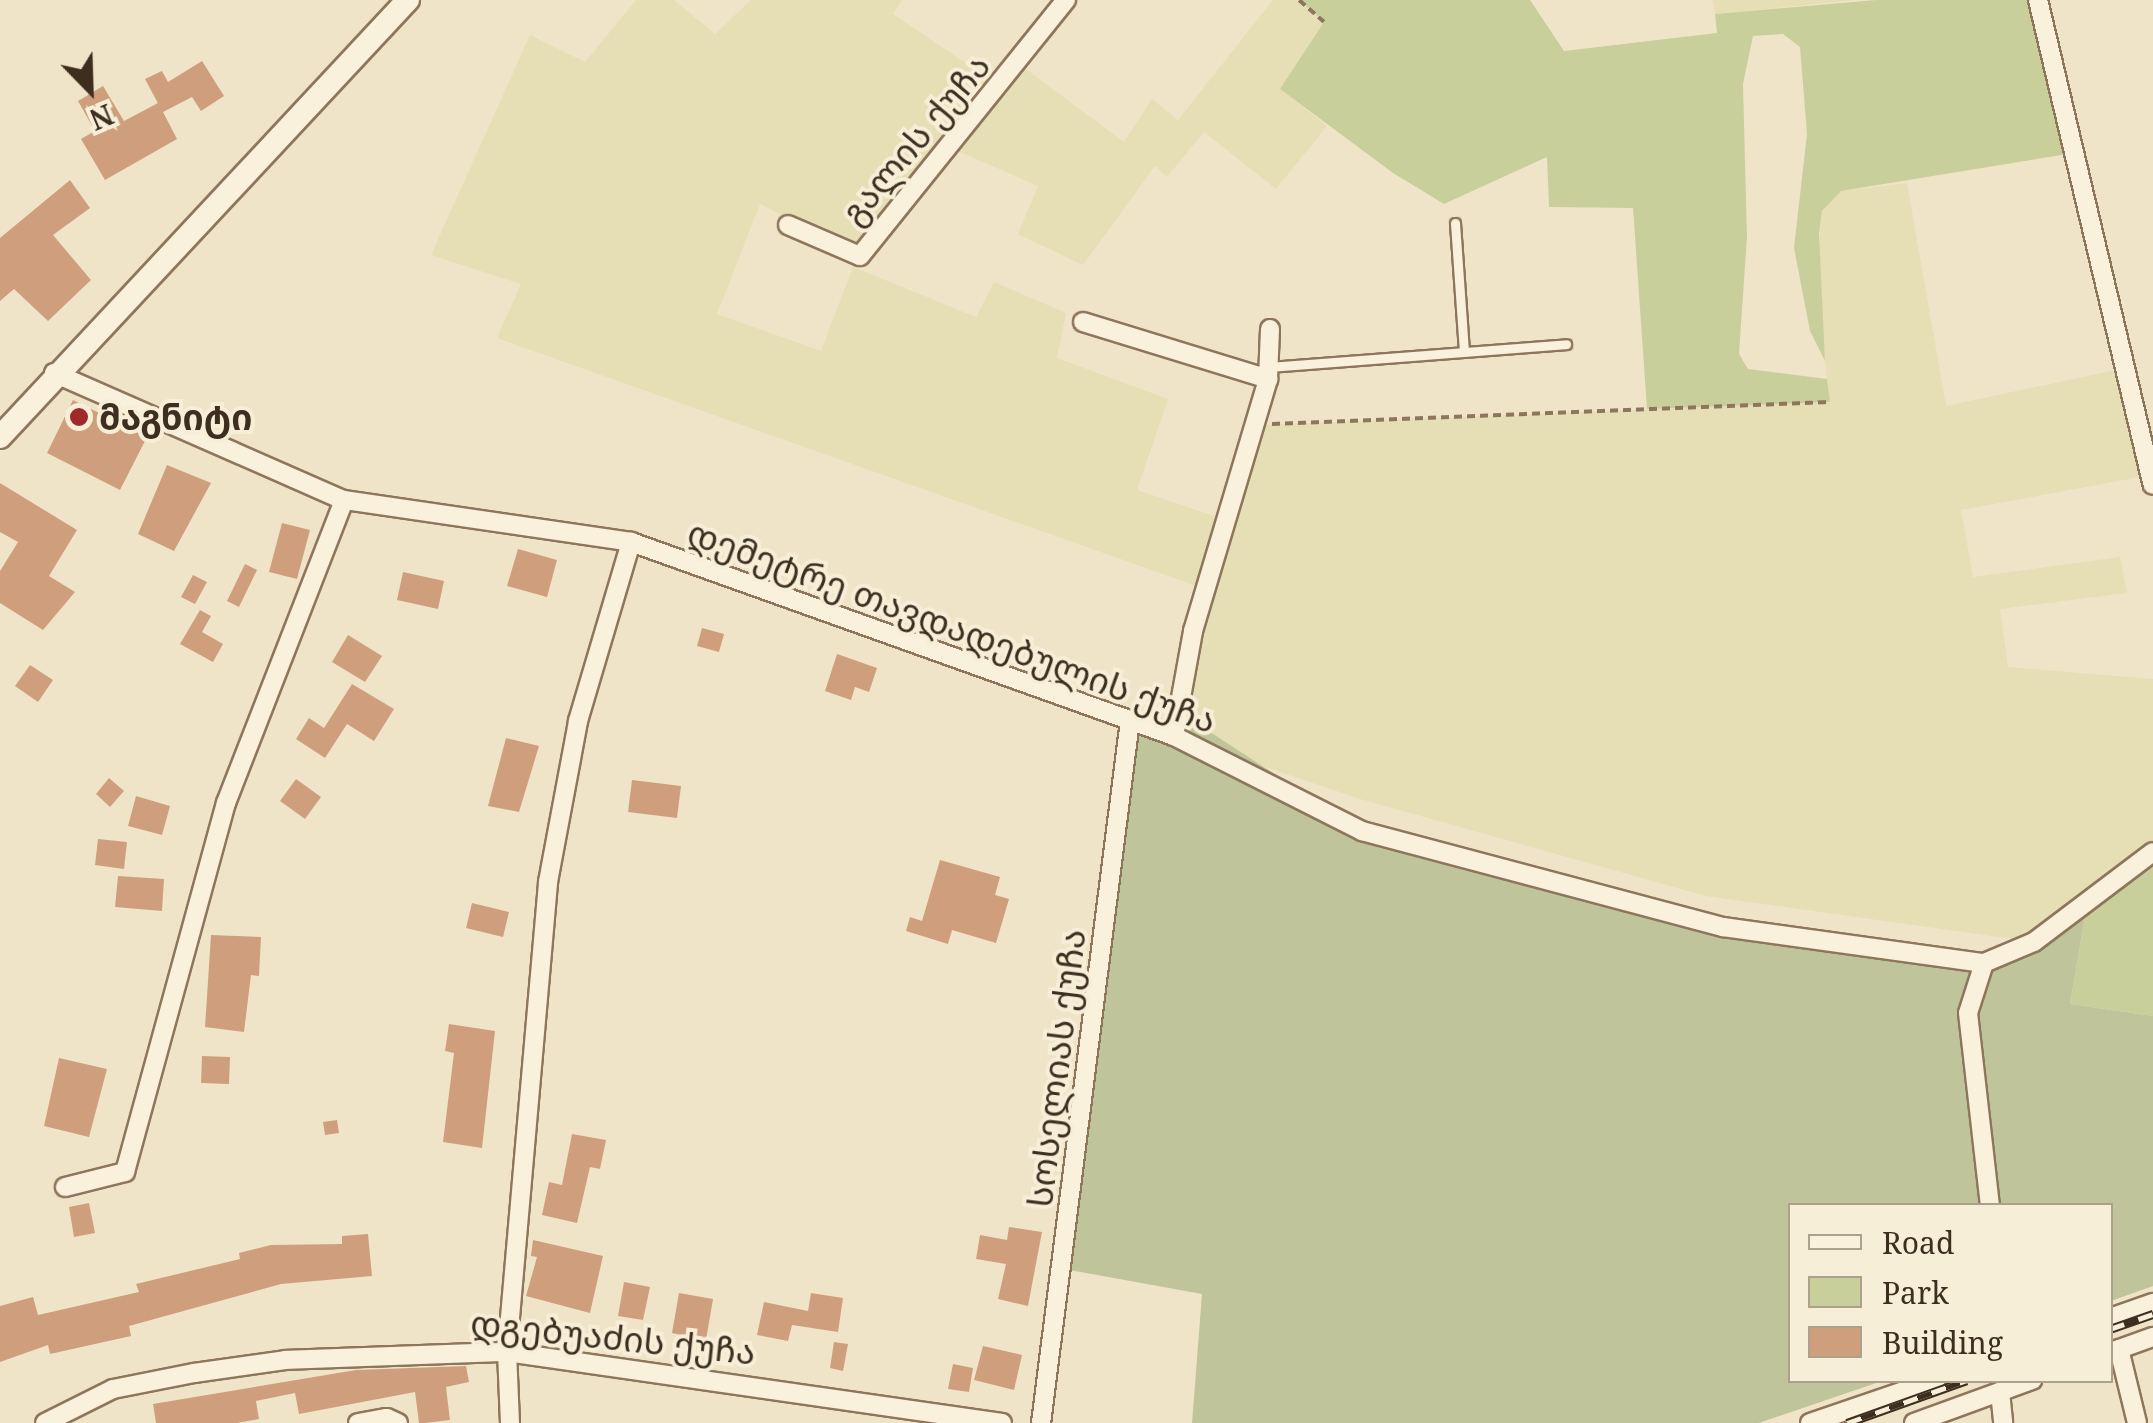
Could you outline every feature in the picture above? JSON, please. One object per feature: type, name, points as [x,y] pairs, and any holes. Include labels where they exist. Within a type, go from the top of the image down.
[{"type":"main road","points":[[0,437],[54,374],[408,0]]},
{"type":"street","name":"გალის ქუჩა","points":[[788,226],[860,256],[1066,0]]},
{"type":"street","points":[[2038,0],[2153,486]]},
{"type":"street","points":[[1083,322],[1269,373]]},
{"type":"street","points":[[1174,736],[1193,631],[1257,425],[1269,373],[1270,329]]},
{"type":"street","name":"დემეტრე თავდადებულის ქუჩა","points":[[54,374],[344,500],[631,542],[1174,736],[1362,831],[1722,927],[1984,963]]},
{"type":"street","points":[[65,1186],[125,1172],[226,804],[344,500]]},
{"type":"street","points":[[510,1423],[507,1352],[548,882],[578,721],[631,542]]},
{"type":"street","name":"სოსელიას ქუჩა","points":[[1041,1423],[1130,720]]},
{"type":"street","points":[[1990,1203],[1968,1013],[1984,963],[2034,942],[2153,852]]},
{"type":"street","points":[[2113,1317],[2153,1302]]},
{"type":"street","points":[[2137,1423],[2115,1351],[2153,1337]]},
{"type":"street","name":"დგებუაძის ქუჩა","points":[[45,1423],[112,1389],[194,1373],[285,1360],[507,1352],[1002,1423]]},
{"type":"street","points":[[1810,1423],[1927,1383]]},
{"type":"street","points":[[1914,1423],[2024,1383]]},
{"type":"street","points":[[2000,1392],[2004,1423]]},
{"type":"street","points":[[358,1423],[387,1418],[398,1423]]},
{"type":"lane","points":[[1456,223],[1464,352]]},
{"type":"lane","points":[[1269,373],[1566,344]]},
{"type":"path","points":[[1298,0],[1324,22]]},
{"type":"path","points":[[1257,425],[1830,402]]},
{"type":"shaded area","points":[[636,0],[674,0],[715,34],[751,0],[902,0],[893,14],[1001,87],[1019,64],[1124,142],[1152,99],[1178,120],[1273,0],[1299,0],[1324,22],[1280,89],[1327,126],[1276,189],[1204,132],[1167,177],[1155,166],[1083,265],[1018,234],[1038,186],[951,148],[857,251],[760,204],[717,314],[821,351],[853,267],[976,317],[994,282],[1066,313],[1057,358],[1168,399],[1137,490],[1226,520],[1257,425],[1829,402],[1817,269],[1822,211],[1841,191],[1907,183],[1946,406],[2125,368],[2151,475],[1961,510],[1973,577],[2120,557],[2127,593],[2000,609],[2008,667],[2153,679],[2153,852],[2034,942],[1706,896],[1360,799],[1174,736],[1205,589],[497,338],[521,284],[431,255],[530,35],[585,62]]},
{"type":"shaded area","points":[[1713,0],[1856,0],[1715,14]]},
{"type":"green space","points":[[1299,0],[1530,0],[1564,51],[1717,33],[1715,14],[1876,0],[2038,0],[2074,153],[1841,191],[1822,211],[1819,234],[1825,361],[1810,331],[1794,248],[1807,134],[1800,47],[1783,34],[1753,36],[1743,84],[1747,237],[1739,354],[1748,369],[1827,379],[1830,402],[1647,409],[1633,208],[1549,207],[1547,157],[1444,204],[1393,173],[1280,89],[1324,22]]},
{"type":"green space","points":[[1187,717],[1362,831],[1723,927],[1984,963],[2087,905],[2070,1004],[2153,1016],[2153,1286],[2113,1300],[2113,1203],[1788,1203],[1788,1383],[1876,1383],[1759,1423],[1192,1423],[1202,1294],[1064,1269],[1130,720]]},
{"type":"green space","points":[[2153,852],[2153,1016],[2070,1004],[2087,905]]},
{"type":"building","points":[[202,61],[224,96],[201,111],[192,97],[163,112],[177,139],[105,180],[81,139],[95,131],[78,101],[103,86],[124,121],[158,103],[145,79],[162,71],[168,82]]},
{"type":"building","points":[[70,180],[90,208],[53,235],[91,280],[48,321],[14,289],[0,301],[0,238]]},
{"type":"building","points":[[73,400],[147,437],[120,490],[47,453]]},
{"type":"building","points":[[167,465],[211,483],[174,551],[138,534]]},
{"type":"building","points":[[0,483],[77,530],[49,576],[75,592],[43,630],[0,603],[0,571],[18,542],[0,532]]},
{"type":"building","points":[[282,523],[310,530],[297,579],[269,572]]},
{"type":"building","points":[[518,549],[557,560],[547,597],[507,586]]},
{"type":"building","points":[[245,564],[257,570],[239,607],[227,601]]},
{"type":"building","points":[[403,572],[444,581],[438,609],[397,600]]},
{"type":"building","points":[[193,575],[207,582],[195,604],[181,597]]},
{"type":"building","points":[[200,610],[211,616],[202,632],[223,644],[213,662],[180,644]]},
{"type":"building","points":[[702,628],[724,634],[719,652],[697,646]]},
{"type":"building","points":[[348,635],[382,656],[365,682],[332,662]]},
{"type":"building","points":[[837,654],[877,668],[869,692],[855,687],[851,700],[825,691]]},
{"type":"building","points":[[30,665],[53,680],[38,702],[15,686]]},
{"type":"building","points":[[352,684],[394,709],[374,741],[347,724],[325,758],[296,739],[309,718],[324,728]]},
{"type":"building","points":[[506,738],[539,746],[519,812],[488,806]]},
{"type":"building","points":[[109,778],[124,791],[110,807],[96,794]]},
{"type":"building","points":[[296,779],[321,797],[305,819],[280,801]]},
{"type":"building","points":[[632,780],[681,786],[677,818],[628,812]]},
{"type":"building","points":[[136,796],[170,806],[162,835],[128,826]]},
{"type":"building","points":[[98,839],[127,842],[124,869],[95,865]]},
{"type":"building","points":[[940,860],[1000,877],[995,895],[1009,899],[996,943],[952,930],[948,944],[906,931],[910,917],[922,921]]},
{"type":"building","points":[[118,876],[164,879],[162,911],[115,907]]},
{"type":"building","points":[[472,903],[509,912],[503,937],[466,928]]},
{"type":"building","points":[[211,935],[261,937],[259,976],[251,975],[244,1032],[205,1027]]},
{"type":"building","points":[[449,1024],[495,1031],[482,1148],[443,1142],[454,1053],[445,1051]]},
{"type":"building","points":[[202,1056],[230,1057],[229,1084],[201,1083]]},
{"type":"building","points":[[59,1058],[107,1069],[89,1137],[44,1126]]},
{"type":"building","points":[[337,1120],[339,1133],[325,1135],[323,1122]]},
{"type":"building","points":[[572,1134],[606,1140],[600,1169],[590,1167],[577,1223],[542,1215],[549,1182],[562,1185]]},
{"type":"building","points":[[89,1203],[95,1233],[74,1237],[69,1207]]},
{"type":"building","points":[[1009,1227],[1042,1232],[1028,1306],[998,1299],[1006,1264],[976,1259],[980,1235],[1007,1240]]},
{"type":"building","points":[[368,1234],[372,1276],[281,1284],[129,1326],[131,1336],[50,1354],[48,1345],[0,1362],[0,1306],[33,1297],[38,1315],[139,1292],[136,1284],[240,1259],[239,1253],[271,1245],[342,1244],[342,1236]]},
{"type":"building","points":[[533,1240],[603,1256],[590,1313],[526,1296],[537,1257],[531,1256]]},
{"type":"building","points":[[624,1282],[650,1287],[643,1320],[618,1316]]},
{"type":"building","points":[[679,1293],[713,1299],[706,1340],[672,1333]]},
{"type":"building","points":[[811,1293],[843,1298],[838,1332],[792,1325],[788,1341],[757,1335],[764,1302],[808,1311]]},
{"type":"building","points":[[834,1342],[848,1344],[843,1371],[830,1368]]},
{"type":"building","points":[[983,1346],[1022,1355],[1014,1390],[974,1380]]},
{"type":"building","points":[[953,1364],[973,1368],[969,1392],[948,1389]]},
{"type":"building","points":[[466,1366],[469,1382],[446,1387],[450,1420],[419,1423],[415,1392],[299,1414],[295,1393],[256,1401],[259,1419],[237,1423],[156,1423],[153,1404],[356,1370]]},
{"type":"railway","points":[[2113,1328],[2153,1314]]},
{"type":"railway","points":[[1847,1423],[1959,1383]]},
{"type":"place","name":"მაგნიტი","points":[[79,417]]}]
